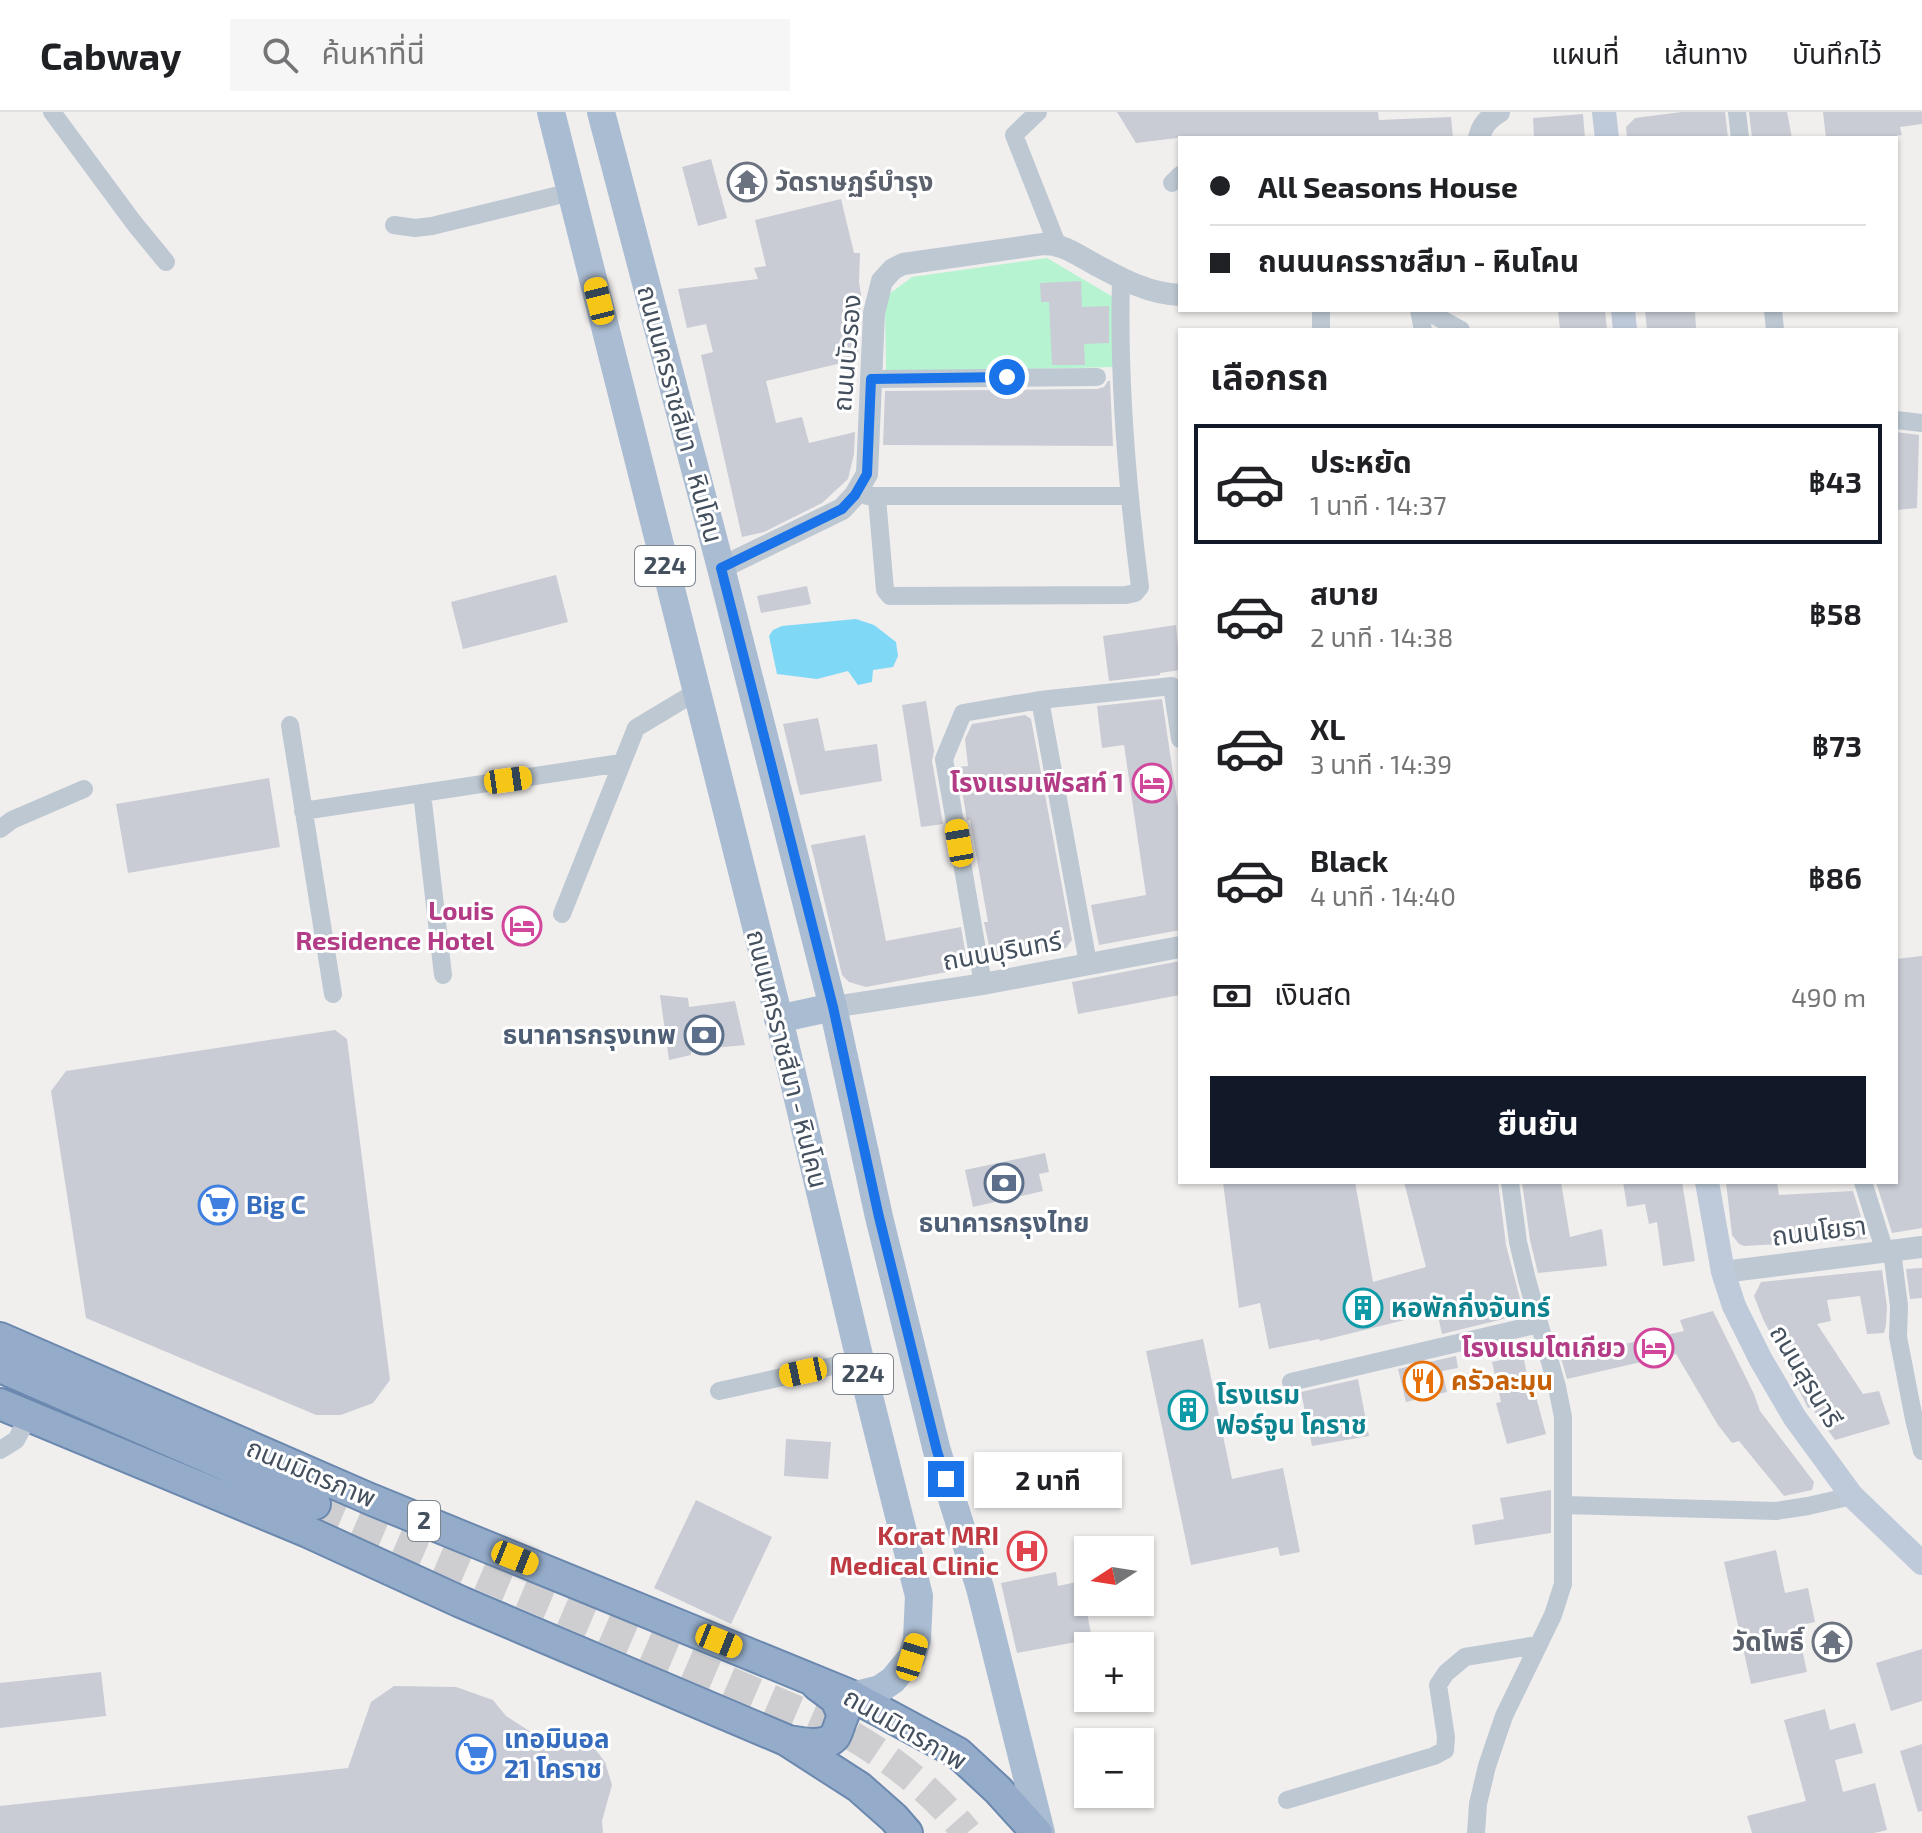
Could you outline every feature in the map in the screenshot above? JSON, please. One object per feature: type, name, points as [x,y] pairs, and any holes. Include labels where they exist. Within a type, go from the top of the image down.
[{"type":"highway","name":"ถนนมิตรภาพ","points":[[0,1338],[370,1499],[852,1696],[958,1753],[1039,1833]]},
{"type":"highway","points":[[0,1367],[315,1504]]},
{"type":"highway","name":"2","points":[[0,1404],[308,1532],[461,1602],[786,1740],[859,1787],[907,1833]]},
{"type":"highway","points":[[786,1740],[810,1744],[825,1742],[834,1737],[843,1716],[836,1699],[806,1676]]},
{"type":"main road","name":"ถนนนครราชสีมา - หินโคน","points":[[551,112],[919,1596],[917,1639],[912,1657],[893,1680],[880,1689],[852,1696]]},
{"type":"main road","name":"ถนนนครราชสีมา - หินโคน","points":[[601,112],[833,1007],[879,1217],[937,1451],[980,1588],[1039,1833]]},
{"type":"main road","points":[[1604,112],[1607,136]]},
{"type":"main road","points":[[778,1019],[833,1007]]},
{"type":"main road","name":"ถนนสุรนารี","points":[[1707,1184],[1723,1272],[1734,1306],[1761,1360],[1795,1418],[1852,1496],[1922,1563]]},
{"type":"street","points":[[52,112],[166,262]]},
{"type":"street","points":[[1038,112],[1014,135],[1057,244],[1144,289],[1178,295]]},
{"type":"street","points":[[1480,136],[1489,119],[1499,112]]},
{"type":"street","points":[[1737,112],[1740,136]]},
{"type":"street","points":[[394,225],[415,228],[432,226],[571,192]]},
{"type":"street","name":"ถนนบัวรอง","points":[[866,496],[874,313],[882,281],[893,269],[903,264],[1057,244]]},
{"type":"street","points":[[866,496],[885,590],[890,596],[1135,593],[1140,587],[1128,496],[1121,279]]},
{"type":"street","points":[[1430,312],[1457,328]]},
{"type":"street","points":[[871,379],[1097,377]]},
{"type":"street","points":[[1898,420],[1922,423]]},
{"type":"street","points":[[721,568],[866,496],[1128,496]]},
{"type":"street","points":[[983,984],[944,759],[963,713],[1040,700],[1172,686],[1178,706]]},
{"type":"street","points":[[562,914],[636,728],[696,692]]},
{"type":"street","points":[[1040,700],[1088,963]]},
{"type":"street","points":[[290,725],[333,994]]},
{"type":"street","points":[[303,811],[621,763]]},
{"type":"street","points":[[0,829],[12,820],[84,789]]},
{"type":"street","points":[[422,793],[443,975]]},
{"type":"street","name":"ถนนบุรินทร์","points":[[833,1007],[983,984],[1178,947]]},
{"type":"street","points":[[1476,1833],[1478,1804],[1487,1766],[1504,1716],[1553,1615],[1563,1584],[1563,1417],[1518,1242],[1510,1184]]},
{"type":"street","points":[[1864,1184],[1888,1251],[1899,1306],[1898,1337],[1922,1451]]},
{"type":"street","name":"ถนนโยธา","points":[[1723,1272],[1922,1247]]},
{"type":"street","points":[[1291,1382],[1539,1324]]},
{"type":"street","points":[[719,1391],[860,1360]]},
{"type":"street","points":[[0,1450],[16,1440],[29,1416]]},
{"type":"street","points":[[1564,1505],[1776,1511],[1852,1496]]},
{"type":"street","points":[[1287,1800],[1434,1756],[1445,1750],[1438,1685],[1446,1673],[1465,1657],[1537,1645]]},
{"type":"green space","points":[[1047,258],[1113,297],[1115,367],[886,372],[885,303],[888,295],[912,277]]},
{"type":"water","points":[[856,619],[874,625],[896,642],[898,656],[893,667],[873,670],[872,682],[858,685],[848,671],[817,679],[777,674],[769,636],[773,630],[782,626]]},
{"type":"building","points":[[1117,112],[1378,112],[1379,120],[1451,117],[1453,136],[1178,136],[1136,143]]},
{"type":"building","points":[[1682,112],[1725,112],[1728,136],[1627,136],[1626,127],[1635,118]]},
{"type":"building","points":[[1749,112],[1787,112],[1792,136],[1752,136]]},
{"type":"building","points":[[1823,112],[1922,112],[1922,124],[1900,127],[1902,135],[1826,136]]},
{"type":"building","points":[[1583,114],[1585,136],[1534,136],[1533,118]]},
{"type":"building","points":[[711,159],[727,218],[698,226],[682,167]]},
{"type":"building","points":[[841,199],[854,253],[860,253],[858,359],[766,381],[776,423],[802,417],[809,443],[855,432],[848,479],[822,503],[764,532],[742,537],[701,355],[713,352],[706,324],[687,328],[678,289],[758,279],[754,268],[766,266],[755,220]]},
{"type":"building","points":[[1081,281],[1082,307],[1109,306],[1109,343],[1084,344],[1085,365],[1052,365],[1049,302],[1041,302],[1040,283]]},
{"type":"building","points":[[1558,312],[1605,312],[1607,328],[1560,328]]},
{"type":"building","points":[[1645,312],[1695,312],[1696,328],[1647,328]]},
{"type":"building","points":[[1108,381],[1113,446],[883,445],[885,391],[1097,389],[1104,387]]},
{"type":"building","points":[[1898,432],[1919,435],[1917,508],[1898,510]]},
{"type":"building","points":[[556,575],[568,622],[463,649],[451,602]]},
{"type":"building","points":[[807,586],[811,604],[761,613],[757,596]]},
{"type":"building","points":[[1176,625],[1178,670],[1109,681],[1103,636]]},
{"type":"building","points":[[1162,699],[1178,807],[1178,930],[1099,945],[1091,905],[1146,895],[1124,745],[1102,748],[1097,706]]},
{"type":"building","points":[[926,701],[943,824],[921,827],[902,705]]},
{"type":"building","points":[[1025,715],[1031,719],[1072,940],[1066,948],[1002,958],[989,946],[984,922],[988,922],[958,767],[968,766],[965,739],[972,724]]},
{"type":"building","points":[[818,718],[825,751],[877,744],[882,781],[800,795],[783,724]]},
{"type":"building","points":[[269,778],[280,847],[128,873],[116,804]]},
{"type":"building","points":[[865,835],[886,941],[961,927],[968,968],[866,987],[849,982],[842,975],[811,845]]},
{"type":"building","points":[[1922,956],[1922,1228],[1892,1233],[1877,1184],[1898,1184],[1898,959]]},
{"type":"building","points":[[1178,961],[1178,995],[1078,1014],[1072,982]]},
{"type":"building","name":"ธนาคารกรุงเทพ","points":[[660,995],[688,998],[689,1007],[735,1001],[745,1045],[691,1050],[691,1055],[669,1060]]},
{"type":"building","name":"Big C","points":[[335,1030],[347,1039],[390,1380],[373,1403],[341,1415],[316,1415],[86,1318],[51,1091],[66,1071]]},
{"type":"building","name":"ธนาคารกรุงไทย","points":[[1045,1153],[1049,1172],[1039,1174],[1043,1191],[973,1207],[965,1170]]},
{"type":"building","points":[[1223,1184],[1355,1184],[1373,1282],[1426,1267],[1405,1184],[1498,1184],[1506,1245],[1524,1314],[1442,1334],[1437,1312],[1320,1341],[1269,1349],[1260,1303],[1239,1308]]},
{"type":"building","points":[[1522,1184],[1561,1184],[1570,1237],[1602,1229],[1607,1266],[1538,1273]]},
{"type":"building","points":[[1623,1184],[1682,1184],[1695,1261],[1663,1266],[1657,1222],[1649,1224],[1645,1204],[1627,1207]]},
{"type":"building","points":[[1726,1184],[1777,1184],[1779,1195],[1853,1191],[1867,1239],[1744,1246],[1732,1235]]},
{"type":"building","points":[[1922,1268],[1922,1298],[1910,1299],[1906,1269]]},
{"type":"building","points":[[1882,1270],[1887,1307],[1884,1333],[1867,1334],[1860,1296],[1827,1300],[1831,1321],[1817,1324],[1863,1394],[1879,1391],[1890,1424],[1835,1440],[1811,1407],[1808,1408],[1754,1296],[1761,1282]]},
{"type":"building","points":[[1713,1311],[1760,1411],[1814,1482],[1812,1490],[1784,1496],[1739,1441],[1732,1443],[1718,1425],[1676,1354],[1567,1379],[1561,1358],[1684,1331],[1680,1320]]},
{"type":"building","name":"โรงแรม ฟอร์จูน โคราช","points":[[1203,1339],[1232,1479],[1283,1468],[1300,1552],[1280,1556],[1278,1547],[1191,1565],[1146,1351]]},
{"type":"building","points":[[1523,1355],[1531,1394],[1535,1393],[1546,1434],[1507,1444],[1496,1403],[1501,1402],[1492,1362]]},
{"type":"building","name":"ครัวละมุน","points":[[1456,1356],[1458,1368],[1442,1371],[1447,1392],[1406,1402],[1398,1369]]},
{"type":"building","points":[[1358,1379],[1369,1436],[1312,1446],[1301,1392]]},
{"type":"building","points":[[786,1439],[831,1442],[828,1479],[784,1476]]},
{"type":"building","points":[[1551,1490],[1551,1533],[1475,1545],[1472,1525],[1504,1519],[1500,1498]]},
{"type":"building","points":[[696,1500],[772,1537],[731,1624],[654,1588]]},
{"type":"building","points":[[1776,1550],[1785,1593],[1808,1588],[1815,1622],[1797,1626],[1807,1672],[1751,1684],[1724,1562]]},
{"type":"building","points":[[1056,1572],[1058,1586],[1074,1583],[1074,1616],[1088,1616],[1091,1632],[1074,1632],[1074,1642],[1017,1653],[1001,1583]]},
{"type":"building","points":[[1922,1649],[1922,1701],[1891,1711],[1876,1663]]},
{"type":"building","points":[[101,1672],[106,1716],[0,1728],[0,1683]]},
{"type":"building","name":"เทอมินอล 21 โคราช","points":[[394,1686],[456,1687],[493,1700],[506,1716],[534,1734],[569,1733],[592,1745],[605,1762],[612,1785],[602,1821],[603,1833],[0,1833],[0,1806],[348,1768],[371,1702]]},
{"type":"building","points":[[1825,1709],[1830,1730],[1855,1723],[1863,1753],[1835,1760],[1843,1792],[1875,1783],[1887,1830],[1874,1833],[1752,1833],[1747,1816],[1806,1801],[1784,1720]]},
{"type":"building","points":[[1922,1744],[1922,1811],[1918,1812],[1900,1751]]},
{"type":"tunnel","points":[[315,1504],[840,1729],[908,1775],[939,1802],[967,1833]]},
{"type":"place","name":"วัดราษฏร์บำรุง","points":[[747,182]]},
{"type":"place","name":"โรงแรมเฟิรสท์ 1","points":[[1152,783]]},
{"type":"place","name":"Louis Residence Hotel","points":[[522,926]]},
{"type":"place","name":"ธนาคารกรุงเทพ","points":[[704,1035]]},
{"type":"place","name":"ธนาคารกรุงไทย","points":[[1004,1183]]},
{"type":"place","name":"Big C","points":[[218,1205]]},
{"type":"place","name":"หอพักกิ่งจันทร์","points":[[1363,1308]]},
{"type":"place","name":"โรงแรมโตเกียว","points":[[1654,1348]]},
{"type":"place","name":"ครัวละมุน","points":[[1423,1381]]},
{"type":"place","name":"โรงแรม ฟอร์จูน โคราช","points":[[1188,1410]]},
{"type":"place","name":"Korat MRI Medical Clinic","points":[[1027,1551]]},
{"type":"place","name":"วัดโพธิ์","points":[[1832,1642]]},
{"type":"place","name":"เทอมินอล 21 โคราช","points":[[476,1754]]},
{"type":"route","points":[[946,1479],[879,1217],[833,1007],[721,568],[842,509],[855,495],[867,474],[871,379],[1007,377]]}]
